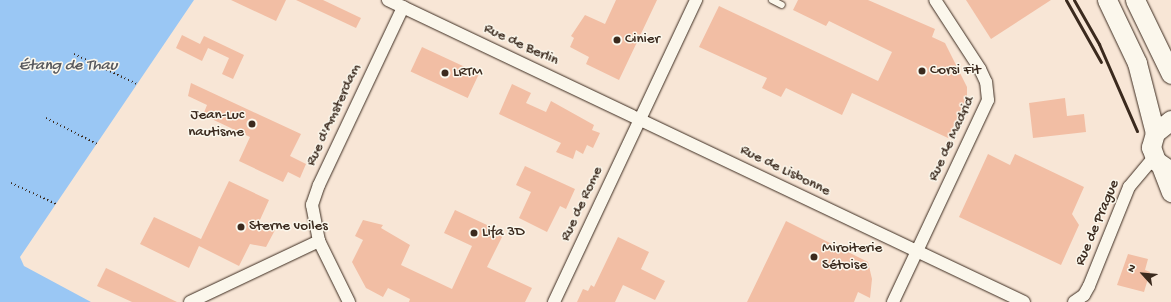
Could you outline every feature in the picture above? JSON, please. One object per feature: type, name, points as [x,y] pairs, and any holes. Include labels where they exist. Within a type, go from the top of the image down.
[{"type":"main road","points":[[1107,0],[1137,63],[1154,132],[1151,147],[1162,165],[1171,192]]},
{"type":"main road","points":[[1135,0],[1171,74]]},
{"type":"main road","points":[[1154,132],[1171,120]]},
{"type":"street","name":"Rue de Berlin","points":[[388,0],[640,119]]},
{"type":"street","name":"Rue de Rome","points":[[554,302],[696,0]]},
{"type":"street","name":"Rue de Madrid","points":[[893,302],[988,100],[986,82],[980,69],[935,0]]},
{"type":"street","name":"Rue d'Amsterdam","points":[[349,302],[319,241],[312,213],[319,185],[403,7]]},
{"type":"street","name":"Rue de Lisbonne","points":[[640,119],[916,252]]},
{"type":"street","name":"Rue de Prague","points":[[1074,302],[1084,295],[1089,286],[1129,187],[1162,165]]},
{"type":"street","points":[[190,302],[319,241]]},
{"type":"street","points":[[916,252],[1024,302]]},
{"type":"lane","points":[[772,0],[782,5]]},
{"type":"path","points":[[74,54],[137,84]]},
{"type":"path","points":[[46,118],[97,144]]},
{"type":"path","points":[[11,183],[56,204]]},
{"type":"water","name":"Étang de Thau","points":[[0,0],[194,0],[20,257],[24,266],[91,302],[0,302]]},
{"type":"building","points":[[231,0],[286,0],[276,21]]},
{"type":"building","points":[[296,0],[323,0],[361,18],[356,28]]},
{"type":"building","name":"Cinier","points":[[616,0],[657,0],[619,80],[586,64],[589,57],[570,47],[574,38],[571,36],[585,15],[605,24]]},
{"type":"building","name":"Corsi Fit","points":[[798,0],[868,0],[935,29],[932,37],[945,43],[967,87],[967,97],[948,138],[852,93],[842,115],[786,88],[781,97],[762,88],[767,78],[699,47],[719,6],[878,81],[892,52],[829,21],[826,26],[793,10]]},
{"type":"building","points":[[966,0],[1051,0],[991,39]]},
{"type":"building","points":[[182,35],[200,44],[204,36],[244,55],[233,79],[222,74],[229,58],[208,48],[202,61],[176,48]]},
{"type":"building","name":"LRTM","points":[[422,47],[479,74],[468,98],[411,71]]},
{"type":"building","name":"Jean-Luc nautisme","points":[[191,83],[301,134],[290,156],[306,164],[300,178],[288,172],[283,182],[239,161],[250,137],[203,115],[207,105],[188,96]]},
{"type":"building","points":[[512,84],[531,93],[526,103],[546,112],[551,101],[594,125],[592,130],[600,133],[593,148],[587,145],[583,154],[576,150],[573,159],[556,152],[561,143],[499,114]]},
{"type":"building","points":[[1065,98],[1067,116],[1084,114],[1086,132],[1033,138],[1029,103]]},
{"type":"building","points":[[988,154],[1010,165],[1015,154],[1084,187],[1072,214],[1079,225],[1061,265],[959,217]]},
{"type":"building","points":[[525,166],[575,189],[566,209],[560,206],[547,232],[519,218],[531,192],[516,185]]},
{"type":"building","points":[[229,181],[269,200],[259,222],[275,230],[266,247],[250,244],[239,266],[199,246],[189,268],[140,244],[154,217],[201,239]]},
{"type":"building","points":[[455,210],[504,233],[487,267],[532,288],[525,302],[409,302],[410,299],[388,288],[383,297],[366,288],[352,262],[363,240],[355,236],[363,220],[383,225],[381,228],[410,245],[401,265],[452,289],[472,246],[444,233]]},
{"type":"building","name":"Miroiterie Sétoise","points":[[786,221],[868,262],[872,279],[870,298],[858,292],[854,302],[747,302]]},
{"type":"building","points":[[618,237],[649,252],[641,269],[665,281],[655,300],[623,285],[615,302],[577,302],[583,289],[588,291],[591,285],[594,287]]},
{"type":"building","points":[[1128,254],[1148,259],[1145,270],[1150,272],[1144,292],[1117,285]]},
{"type":"building","points":[[106,268],[177,302],[132,302],[97,286]]},
{"type":"railway","points":[[1066,0],[1101,62]]},
{"type":"railway","points":[[1074,0],[1099,44],[1137,131]]},
{"type":"place","name":"Cinier","points":[[617,40]]},
{"type":"place","name":"Corsi Fit","points":[[922,71]]},
{"type":"place","name":"LRTM","points":[[445,73]]},
{"type":"place","name":"Jean-Luc nautisme","points":[[252,124]]},
{"type":"place","name":"Sterne voiles","points":[[241,227]]},
{"type":"place","name":"Lifa 3D","points":[[474,233]]},
{"type":"place","name":"Miroiterie Sétoise","points":[[814,257]]}]
